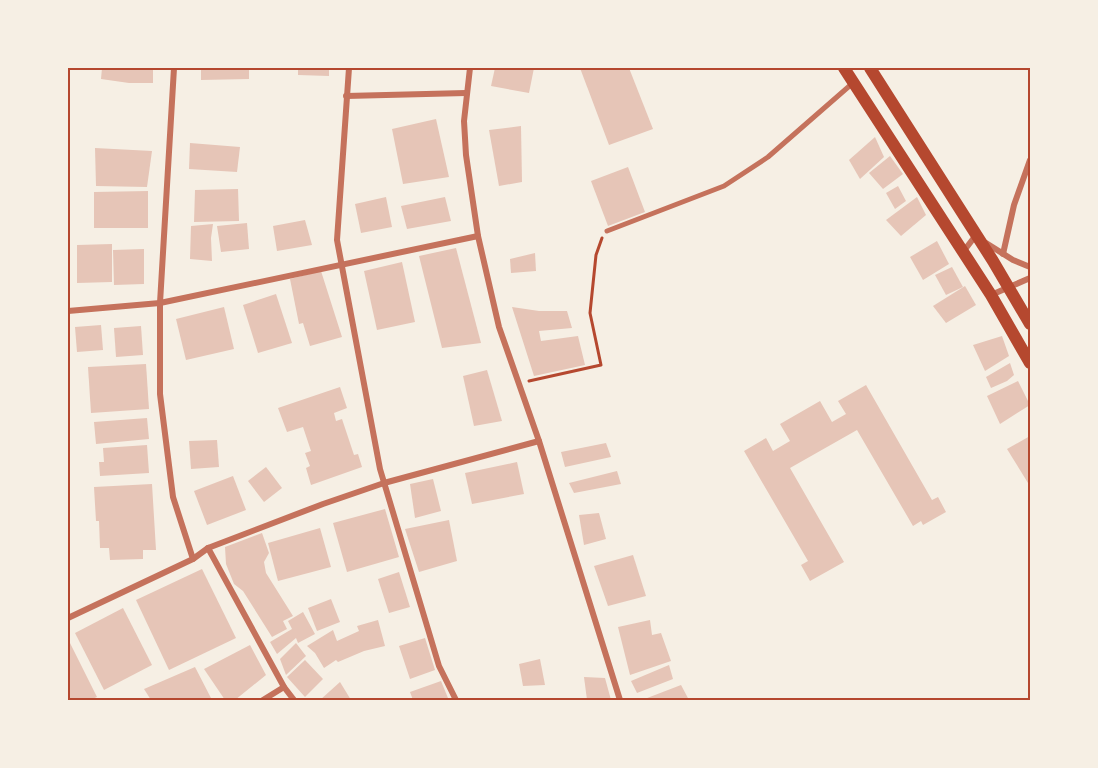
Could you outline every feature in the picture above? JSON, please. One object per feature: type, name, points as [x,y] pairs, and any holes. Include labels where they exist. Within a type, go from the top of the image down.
[{"type":"main road","points":[[844,68],[992,295],[1030,363]]},
{"type":"main road","points":[[870,68],[979,238],[1030,324]]},
{"type":"street","points":[[174,68],[160,303],[160,394],[172,497],[193,559]]},
{"type":"street","points":[[349,68],[338,240],[342,264],[384,483],[439,666],[456,700]]},
{"type":"street","points":[[470,68],[466,93],[466,155],[478,236],[499,327],[539,441],[620,700]]},
{"type":"street","points":[[607,231],[724,186],[768,157],[854,82]]},
{"type":"street","points":[[346,96],[466,93]]},
{"type":"street","points":[[1003,254],[1014,205],[1030,160]]},
{"type":"street","points":[[68,311],[160,303],[478,236]]},
{"type":"street","points":[[963,252],[973,239],[979,238],[1003,254],[1030,267]]},
{"type":"street","points":[[992,295],[1030,278]]},
{"type":"street","points":[[68,618],[193,559],[208,549],[323,504],[384,483],[539,441]]},
{"type":"street","points":[[208,549],[284,687],[294,700]]},
{"type":"street","points":[[263,700],[284,687]]},
{"type":"path","points":[[518,384],[601,365],[591,314],[596,255],[607,231]]},
{"type":"building","points":[[102,68],[153,68],[153,83],[129,83],[101,79]]},
{"type":"building","points":[[201,68],[249,68],[249,79],[201,80]]},
{"type":"building","points":[[298,68],[329,68],[329,76],[298,75]]},
{"type":"building","points":[[495,68],[534,68],[529,93],[491,86]]},
{"type":"building","points":[[580,68],[629,68],[653,129],[609,145]]},
{"type":"building","points":[[436,119],[449,177],[403,184],[392,129]]},
{"type":"building","points":[[521,126],[522,182],[499,186],[489,130]]},
{"type":"building","points":[[875,137],[884,157],[860,179],[849,160]]},
{"type":"building","points":[[190,143],[240,147],[237,172],[189,169]]},
{"type":"building","points":[[95,148],[152,151],[147,187],[96,186]]},
{"type":"building","points":[[890,156],[903,174],[883,189],[869,173]]},
{"type":"building","points":[[628,167],[645,212],[608,226],[591,181]]},
{"type":"building","points":[[898,186],[906,201],[895,209],[886,193]]},
{"type":"building","points":[[238,189],[239,221],[194,222],[195,190]]},
{"type":"building","points":[[148,191],[148,228],[94,228],[94,192]]},
{"type":"building","points":[[386,197],[392,227],[361,233],[355,204]]},
{"type":"building","points":[[445,197],[451,221],[407,229],[401,206]]},
{"type":"building","points":[[917,197],[926,215],[901,236],[886,220]]},
{"type":"building","points":[[305,220],[312,245],[277,251],[273,226]]},
{"type":"building","points":[[247,223],[249,249],[221,252],[217,226]]},
{"type":"building","points":[[213,224],[212,261],[190,259],[191,226]]},
{"type":"building","points":[[937,241],[949,264],[923,280],[910,257]]},
{"type":"building","points":[[112,244],[112,282],[77,283],[77,245]]},
{"type":"building","points":[[456,248],[481,343],[442,348],[419,256]]},
{"type":"building","points":[[144,249],[144,284],[114,285],[113,250]]},
{"type":"building","points":[[535,253],[536,271],[511,273],[510,259]]},
{"type":"building","points":[[402,262],[415,322],[377,330],[364,271]]},
{"type":"building","points":[[952,267],[963,287],[946,295],[935,275]]},
{"type":"building","points":[[321,271],[342,337],[310,346],[303,323],[299,324],[290,279]]},
{"type":"building","points":[[965,286],[976,305],[946,323],[933,306]]},
{"type":"building","points":[[276,294],[292,343],[258,353],[243,305]]},
{"type":"building","points":[[224,307],[234,349],[186,360],[176,319]]},
{"type":"building","points":[[512,307],[539,311],[567,311],[572,328],[539,331],[541,341],[578,336],[585,365],[534,376]]},
{"type":"building","points":[[101,325],[103,350],[77,352],[75,327]]},
{"type":"building","points":[[141,326],[143,355],[116,357],[114,328]]},
{"type":"building","points":[[1002,336],[1009,356],[985,371],[973,345]]},
{"type":"building","points":[[1010,363],[1014,375],[991,388],[986,377]]},
{"type":"building","points":[[146,364],[149,409],[91,413],[88,367]]},
{"type":"building","points":[[487,370],[502,421],[474,426],[463,376]]},
{"type":"building","points":[[1018,381],[1030,405],[1000,424],[987,396]]},
{"type":"building","points":[[866,385],[932,500],[938,497],[946,512],[923,525],[921,521],[913,526],[857,430],[790,468],[844,562],[810,581],[801,565],[808,561],[744,451],[766,438],[773,451],[790,441],[780,424],[820,401],[832,422],[846,414],[838,401]]},
{"type":"building","points":[[340,387],[347,408],[334,413],[336,421],[342,419],[354,455],[358,454],[362,467],[311,485],[306,468],[310,466],[305,453],[311,451],[303,427],[287,432],[278,408]]},
{"type":"building","points":[[147,418],[149,439],[96,444],[94,422]]},
{"type":"building","points":[[1030,436],[1030,481],[1028,483],[1007,449]]},
{"type":"building","points":[[217,440],[219,467],[191,469],[189,441]]},
{"type":"building","points":[[606,443],[611,457],[565,467],[561,452]]},
{"type":"building","points":[[147,445],[149,473],[100,476],[99,462],[104,462],[103,448]]},
{"type":"building","points":[[517,462],[524,494],[472,504],[465,473]]},
{"type":"building","points":[[266,467],[282,488],[264,502],[248,481]]},
{"type":"building","points":[[617,471],[621,484],[574,493],[569,483]]},
{"type":"building","points":[[233,476],[246,510],[207,525],[194,491]]},
{"type":"building","points":[[433,479],[441,511],[415,518],[410,484]]},
{"type":"building","points":[[152,484],[156,550],[143,550],[143,559],[110,560],[109,548],[100,548],[94,487]]},
{"type":"building","points":[[385,509],[399,557],[347,572],[333,523]]},
{"type":"building","points":[[599,513],[606,539],[584,545],[579,515]]},
{"type":"building","points":[[449,520],[457,561],[419,572],[405,529]]},
{"type":"building","points":[[320,528],[331,567],[278,581],[268,543]]},
{"type":"building","points":[[262,533],[269,553],[264,562],[266,573],[293,616],[283,621],[287,629],[272,637],[243,591],[234,584],[226,564],[225,547]]},
{"type":"building","points":[[633,555],[646,596],[608,606],[594,566]]},
{"type":"building","points":[[202,569],[236,638],[169,670],[136,600]]},
{"type":"building","points":[[399,572],[410,607],[389,613],[378,579]]},
{"type":"building","points":[[331,599],[340,622],[317,631],[308,608]]},
{"type":"building","points":[[123,608],[152,665],[104,690],[75,633]]},
{"type":"building","points":[[303,612],[315,634],[298,643],[296,638],[277,654],[270,642],[292,629],[288,621]]},
{"type":"building","points":[[378,620],[385,646],[364,651],[338,662],[336,660],[324,668],[315,653],[307,646],[333,630],[337,641],[359,631],[357,626]]},
{"type":"building","points":[[650,620],[652,635],[661,633],[671,661],[630,675],[618,627]]},
{"type":"building","points":[[425,638],[435,670],[410,679],[399,646]]},
{"type":"building","points":[[68,639],[97,697],[90,700],[68,700]]},
{"type":"building","points":[[296,643],[306,656],[286,675],[280,659]]},
{"type":"building","points":[[250,645],[266,675],[235,700],[225,700],[204,669]]},
{"type":"building","points":[[540,659],[545,685],[523,686],[519,664]]},
{"type":"building","points":[[305,660],[323,679],[305,697],[287,677]]},
{"type":"building","points":[[669,665],[673,679],[637,693],[631,681]]},
{"type":"building","points":[[195,667],[212,700],[151,700],[144,689]]},
{"type":"building","points":[[584,677],[605,678],[611,700],[587,700]]},
{"type":"building","points":[[441,681],[448,698],[413,700],[410,692]]},
{"type":"building","points":[[340,682],[351,700],[320,700]]},
{"type":"building","points":[[681,685],[689,700],[642,700]]}]
